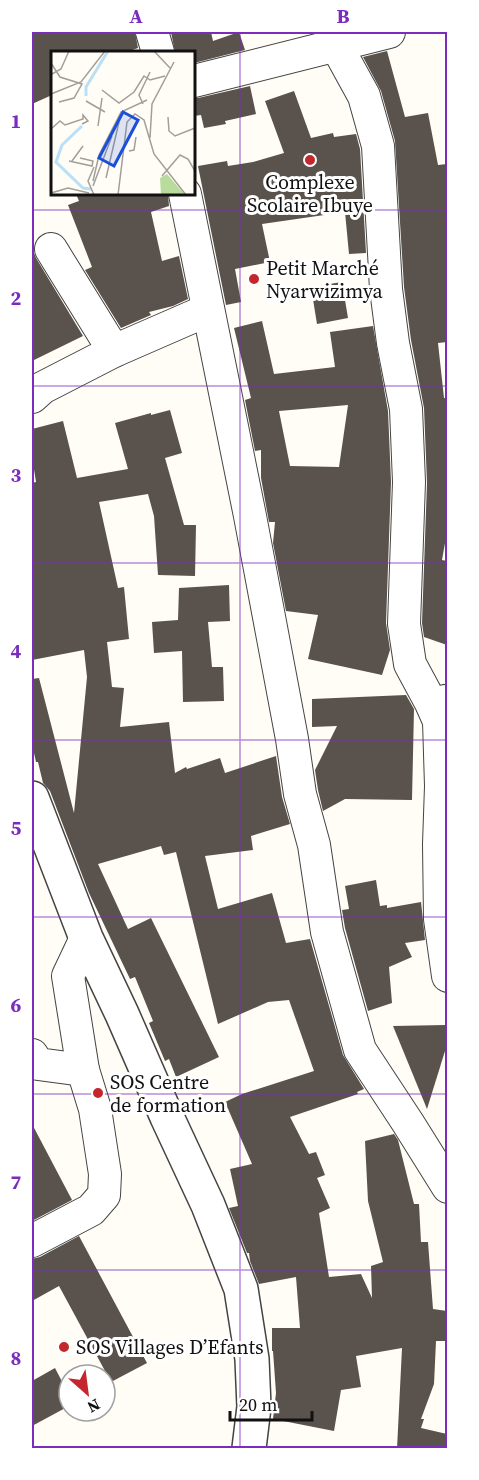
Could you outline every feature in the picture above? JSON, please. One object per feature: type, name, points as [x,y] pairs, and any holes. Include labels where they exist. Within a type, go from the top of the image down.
[{"type":"street","points":[[152,32],[158,51]]},
{"type":"street","points":[[195,81],[334,38],[389,32]]},
{"type":"street","points":[[334,38],[364,96],[378,146],[386,289],[393,343],[406,409],[409,482],[404,624],[410,664],[431,703],[443,708],[439,844],[440,919],[447,976]]},
{"type":"street","points":[[185,195],[250,516],[288,716],[300,794],[314,845],[327,932],[360,1050],[447,1187]]},
{"type":"street","points":[[51,249],[114,351]]},
{"type":"street","points":[[32,397],[42,388],[114,351],[208,310]]},
{"type":"street","points":[[32,798],[86,938],[208,1205],[240,1289],[252,1359],[254,1407],[249,1449]]},
{"type":"street","points":[[32,1241],[92,1210],[104,1195],[105,1174],[95,1109],[83,1070],[68,976],[86,938]]},
{"type":"street","points":[[32,1055],[38,1064],[83,1070]]},
{"type":"building","points":[[32,32],[135,32],[138,48],[129,51],[51,51],[51,95],[32,104]]},
{"type":"building","points":[[171,32],[211,32],[213,41],[239,32],[245,50],[195,63],[195,51],[175,51]]},
{"type":"building","points":[[387,51],[405,117],[428,113],[438,165],[447,164],[447,342],[438,343],[444,398],[447,398],[447,532],[442,560],[447,561],[447,645],[424,637],[422,623],[427,483],[424,408],[404,287],[395,141],[381,91],[363,57]]},
{"type":"building","points":[[250,86],[256,114],[225,121],[226,124],[204,128],[201,115],[195,116],[195,98]]},
{"type":"building","points":[[294,91],[311,138],[333,133],[334,137],[356,134],[360,149],[366,253],[349,254],[345,212],[262,224],[270,262],[235,269],[241,302],[226,305],[198,166],[227,161],[228,166],[284,153],[265,101]]},
{"type":"building","points":[[76,195],[168,195],[169,206],[151,212],[162,261],[179,256],[188,299],[173,306],[149,312],[151,315],[121,328],[85,270],[92,267],[68,205],[79,201]]},
{"type":"building","points":[[32,238],[36,258],[83,336],[32,361]]},
{"type":"building","points":[[342,282],[348,318],[317,324],[311,287]]},
{"type":"building","points":[[262,321],[274,374],[335,367],[330,332],[373,326],[388,411],[391,482],[386,623],[390,650],[382,675],[308,659],[318,615],[286,611],[273,543],[275,522],[269,522],[261,478],[261,450],[255,451],[245,400],[251,398],[234,328]],"holes":[[[348,405],[339,467],[290,466],[279,411]]]},
{"type":"building","points":[[170,410],[182,453],[165,458],[184,525],[196,525],[195,576],[158,575],[154,516],[148,494],[99,502],[118,588],[124,587],[129,639],[107,642],[112,687],[124,688],[120,727],[169,722],[175,773],[186,767],[187,769],[220,758],[225,773],[276,756],[282,797],[290,824],[251,836],[253,850],[205,856],[218,909],[272,893],[286,943],[310,939],[343,1055],[364,1089],[357,1092],[358,1094],[290,1117],[309,1154],[316,1152],[325,1175],[317,1178],[330,1208],[319,1213],[329,1277],[361,1274],[372,1298],[371,1266],[383,1262],[368,1201],[365,1141],[394,1134],[398,1140],[414,1204],[419,1204],[421,1242],[428,1242],[433,1309],[447,1311],[447,1341],[436,1341],[434,1384],[421,1419],[424,1419],[421,1428],[447,1434],[447,1449],[397,1449],[402,1348],[356,1356],[361,1387],[341,1390],[334,1431],[273,1419],[276,1393],[272,1328],[300,1328],[296,1277],[259,1284],[249,1253],[247,1253],[229,1208],[238,1206],[230,1169],[252,1164],[225,1102],[242,1094],[314,1071],[289,1000],[268,1002],[218,1024],[176,852],[164,855],[161,846],[98,864],[128,929],[151,918],[219,1057],[176,1077],[169,1059],[165,1061],[149,1023],[153,1021],[135,977],[130,979],[89,893],[50,791],[43,783],[38,762],[36,762],[32,744],[32,679],[39,678],[74,813],[87,677],[84,650],[32,660],[32,483],[36,482],[32,457],[32,429],[63,421],[77,478],[128,469],[115,423]]},
{"type":"building","points":[[229,585],[230,621],[208,622],[212,667],[223,667],[224,701],[183,702],[182,651],[154,653],[152,622],[178,620],[179,588]]},
{"type":"building","points":[[406,695],[414,709],[412,800],[345,799],[323,811],[315,770],[337,726],[312,727],[312,699]]},
{"type":"building","points":[[376,880],[380,906],[387,905],[387,908],[421,902],[425,940],[405,943],[412,957],[389,967],[392,1003],[368,1011],[342,910],[349,909],[345,886]]},
{"type":"building","points":[[445,1025],[445,1051],[427,1109],[393,1026]]},
{"type":"building","points":[[32,1124],[72,1200],[32,1221]]},
{"type":"building","points":[[79,1236],[147,1363],[117,1379],[117,1363],[101,1363],[59,1286],[32,1301],[32,1259]]},
{"type":"building","points":[[55,1368],[57,1372],[57,1412],[32,1426],[32,1381]]},
{"type":"place","name":"Complexe Scolaire Ibuye","points":[[310,160]]},
{"type":"place","name":"Petit Marché Nyarwizimya","points":[[254,279]]},
{"type":"place","name":"SOS Centre de formation","points":[[98,1093]]},
{"type":"place","name":"SOS Villages D’Efants","points":[[64,1347]]}]
